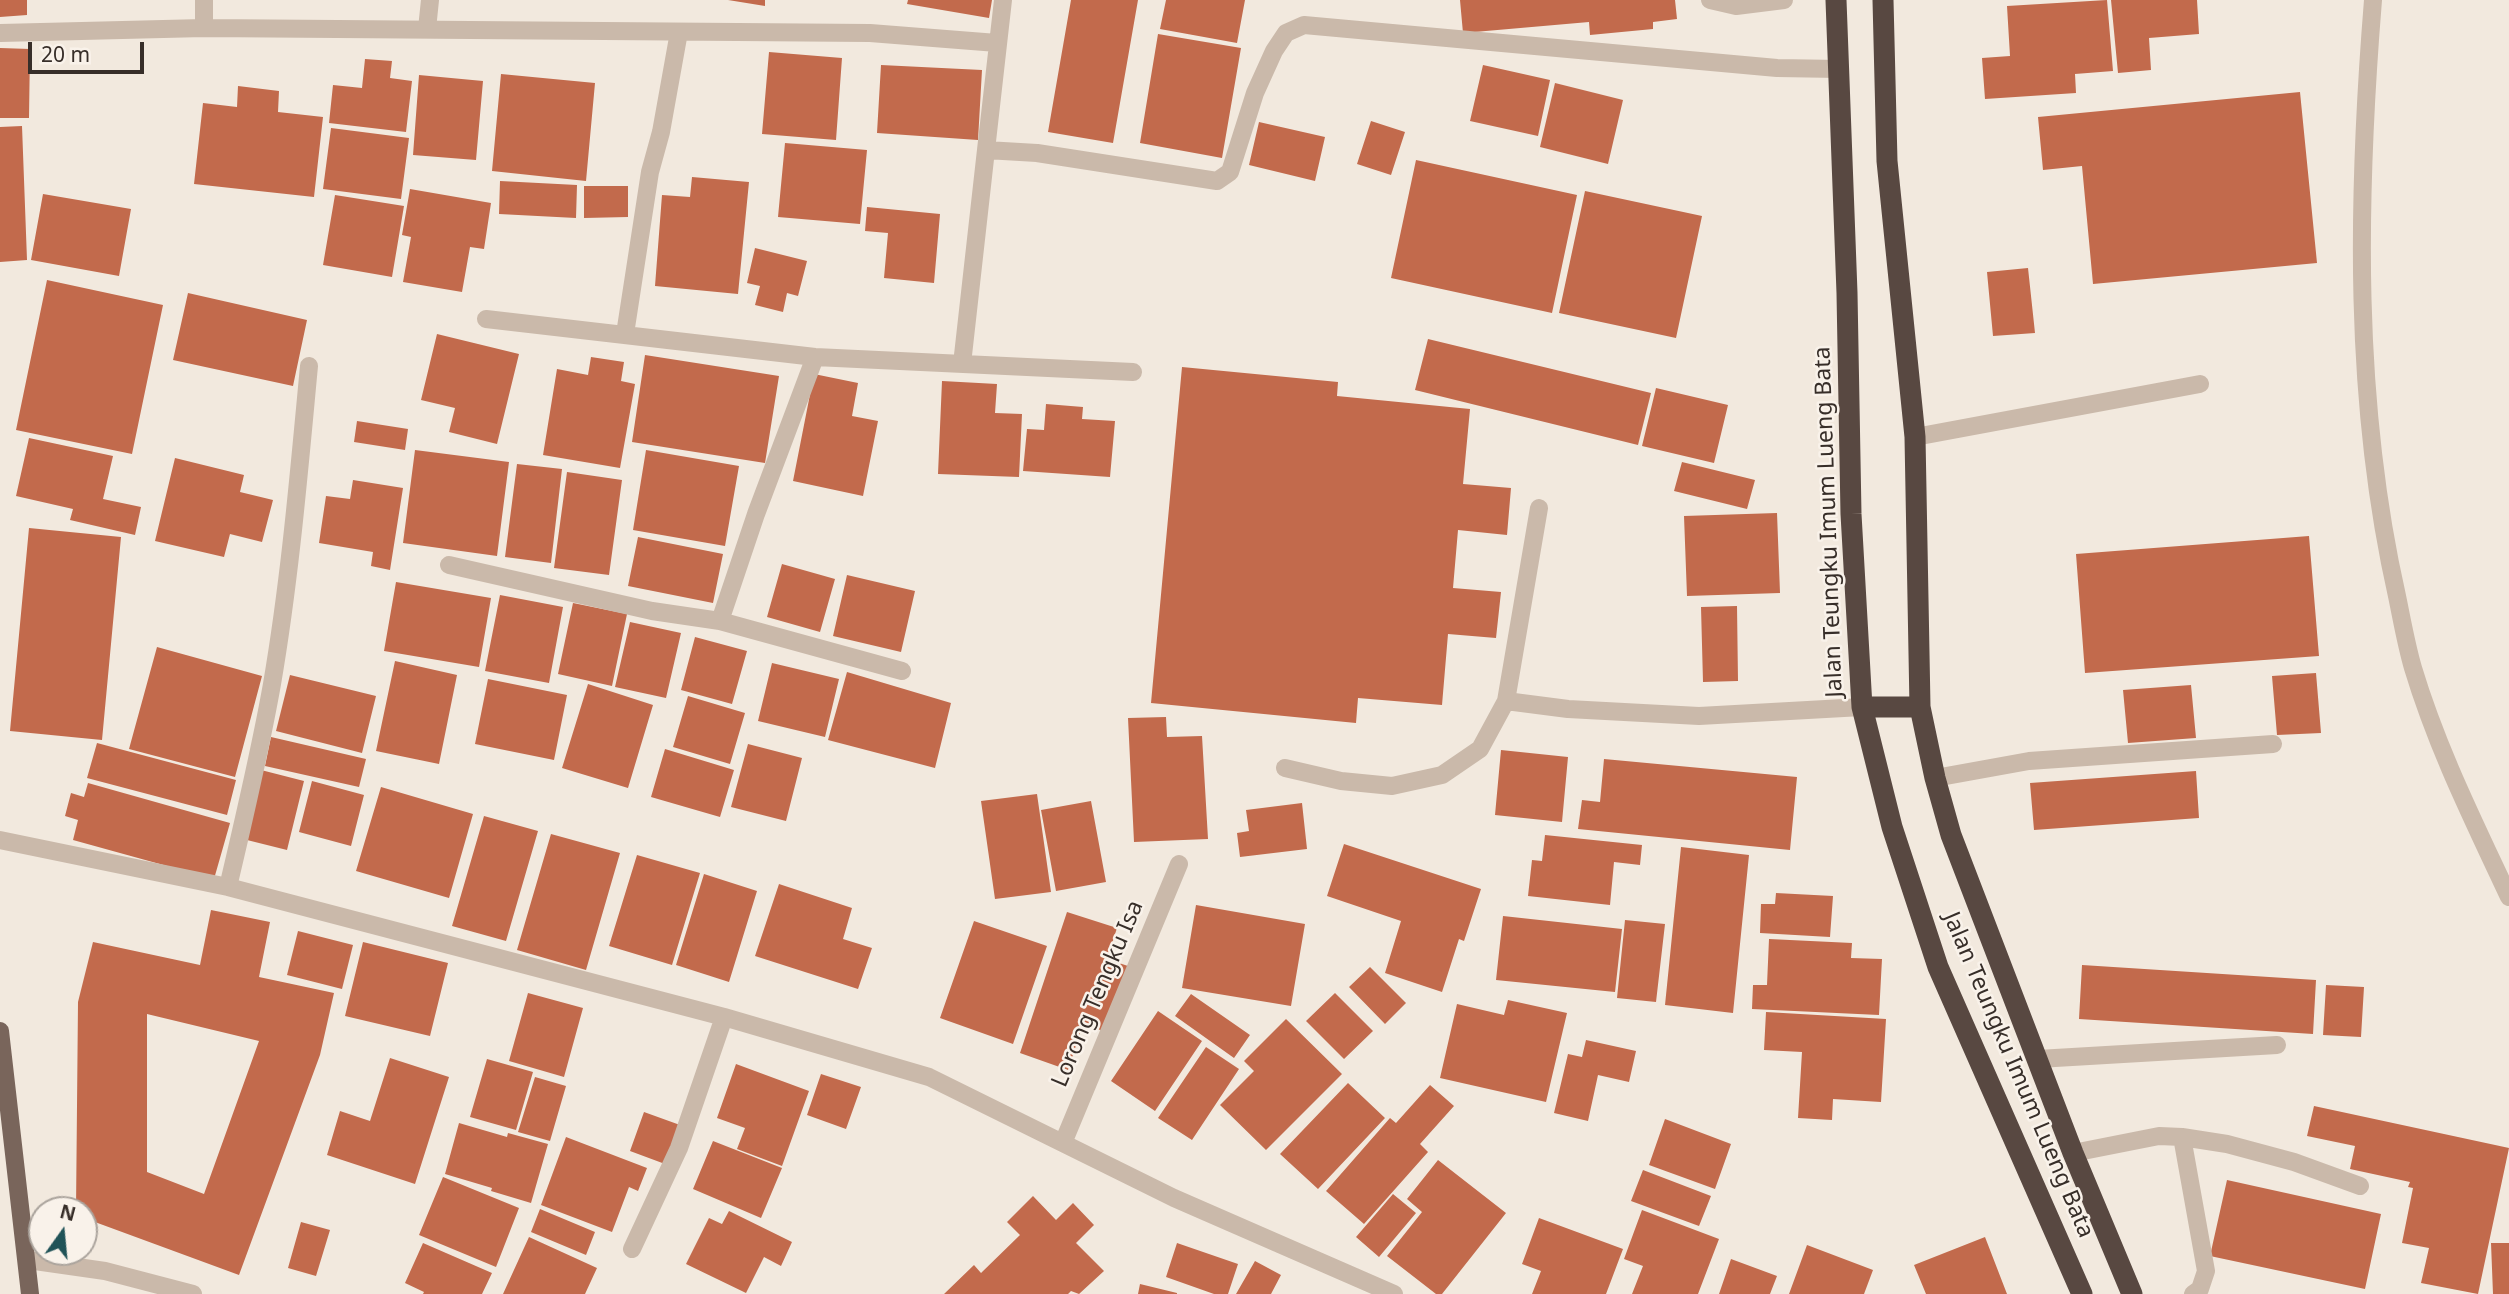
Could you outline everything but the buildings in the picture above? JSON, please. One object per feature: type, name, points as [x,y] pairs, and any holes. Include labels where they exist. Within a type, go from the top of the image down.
[{"type":"highway","name":"Jalan Teungku Imum Lueng Bata","points":[[1836,0],[1847,293],[1851,514],[1862,707],[1892,827],[1938,967],[2082,1294]]},
{"type":"highway","name":"Jalan Teungku Imum Lueng Bata","points":[[1883,0],[1887,161],[1915,437],[1920,707],[1935,778],[1951,835],[2073,1153],[2132,1294]]},
{"type":"highway","points":[[1862,707],[1920,707]]},
{"type":"main road","points":[[0,1031],[28,1260]]},
{"type":"main road","points":[[28,1266],[30,1294]]},
{"type":"street","points":[[204,0],[204,28]]},
{"type":"street","points":[[427,29],[430,0]]},
{"type":"street","points":[[962,364],[1003,0]]},
{"type":"street","points":[[1710,0],[1736,6],[1784,0]]},
{"type":"street","points":[[2373,0],[2367,69],[2361,242],[2370,437],[2385,544],[2412,665],[2439,747],[2509,897]]},
{"type":"street","points":[[986,150],[1037,153],[1217,181],[1230,172],[1255,93],[1274,51],[1286,33],[1304,25],[1777,68],[1839,69]]},
{"type":"street","points":[[0,33],[204,28],[870,33],[997,43]]},
{"type":"street","points":[[625,334],[650,172],[661,132],[679,32]]},
{"type":"street","points":[[486,319],[815,357],[1133,372]]},
{"type":"street","points":[[720,621],[755,514],[815,357]]},
{"type":"street","points":[[228,887],[259,755],[272,681],[293,534],[309,366]]},
{"type":"street","points":[[1915,437],[2200,384]]},
{"type":"street","points":[[1285,768],[1341,781],[1392,786],[1442,775],[1480,749],[1506,702],[1539,508]]},
{"type":"street","points":[[449,565],[652,611],[720,621],[902,671]]},
{"type":"street","points":[[1506,702],[1568,709],[1699,716],[1862,707]]},
{"type":"street","points":[[1935,778],[2029,761],[2273,744]]},
{"type":"street","points":[[0,840],[228,887],[724,1017],[929,1077],[1174,1198],[1394,1294]]},
{"type":"street","name":"Lorong Tengku Isa","points":[[1063,1143],[1179,864]]},
{"type":"street","points":[[632,1249],[679,1148],[724,1017]]},
{"type":"street","points":[[2038,1059],[2277,1045]]},
{"type":"street","points":[[2073,1153],[2158,1136],[2182,1137],[2227,1144],[2280,1158],[2360,1186]]},
{"type":"street","points":[[2182,1137],[2206,1271],[2200,1289],[2193,1294]]},
{"type":"street","points":[[70,1266],[105,1271],[193,1294]]}]
